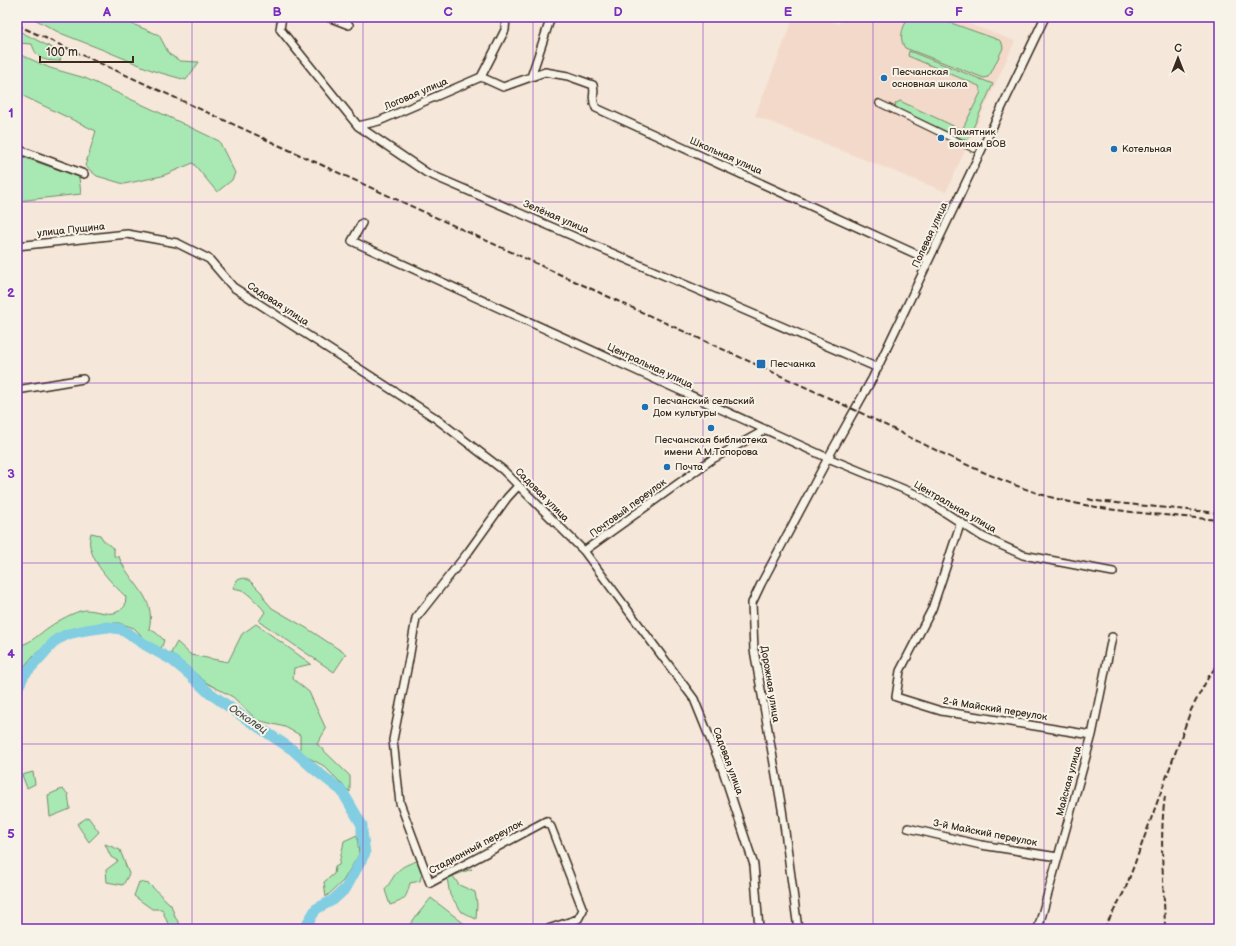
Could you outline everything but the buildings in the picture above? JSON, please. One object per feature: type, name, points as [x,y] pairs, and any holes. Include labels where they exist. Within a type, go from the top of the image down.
[{"type":"street","name":"Зелёная улица","points":[[282,17],[280,29],[358,126],[372,134],[427,173],[878,368]]},
{"type":"street","points":[[328,17],[349,25]]},
{"type":"street","points":[[506,17],[505,30],[481,78],[503,87],[531,78],[551,17]]},
{"type":"street","name":"Полевая улица","points":[[828,458],[878,368],[1045,17]]},
{"type":"street","name":"Школьная улица","points":[[531,78],[545,72],[568,76],[593,85],[594,90],[592,102],[596,108],[929,260]]},
{"type":"street","name":"Логовая улица","points":[[358,126],[379,121],[481,78]]},
{"type":"street","points":[[879,103],[974,149]]},
{"type":"street","points":[[372,134],[379,121]]},
{"type":"street","points":[[17,149],[84,174]]},
{"type":"street","name":"Центральная улица","points":[[362,223],[352,241],[765,430],[918,495],[984,537],[1023,555],[1113,572]]},
{"type":"street","name":"улица Пущина","points":[[17,246],[127,234]]},
{"type":"street","name":"Садовая улица","points":[[127,234],[177,243],[209,259],[233,287],[434,417],[503,470],[584,552],[694,699],[722,768],[754,865],[759,929]]},
{"type":"street","points":[[17,390],[83,379]]},
{"type":"street","name":"Почтовый переулок","points":[[584,552],[711,460],[765,430]]},
{"type":"street","name":"Дорожная улица","points":[[798,929],[782,809],[754,650],[752,603],[828,458]]},
{"type":"street","name":"Стадионный переулок","points":[[518,486],[507,498],[469,551],[416,618],[393,740],[400,803],[430,883],[546,821],[551,827],[582,910],[578,919],[548,929]]},
{"type":"street","name":"2-й Майский переулок","points":[[961,522],[932,609],[900,671],[896,697],[941,711],[1092,735]]},
{"type":"street","name":"Майская улица","points":[[1038,929],[1092,735],[1112,638]]},
{"type":"street","name":"3-й Майский переулок","points":[[908,828],[981,844],[1058,857]]},
{"type":"shaded area","name":"Песчанская основная школа","points":[[794,17],[821,17],[839,24],[842,17],[950,17],[1015,41],[946,192],[755,116]]},
{"type":"green space","points":[[31,17],[107,17],[109,19],[130,23],[159,35],[169,54],[180,61],[199,62],[186,80],[154,71],[60,33]]},
{"type":"green space","points":[[908,17],[934,17],[999,40],[1002,43],[1003,48],[991,73],[988,77],[984,78],[905,48],[902,36]]},
{"type":"green space","points":[[17,30],[62,53],[60,61],[50,61],[42,58],[36,53],[32,44],[17,43]]},
{"type":"green space","points":[[909,51],[993,84],[967,141],[896,108],[895,104],[900,101],[962,130],[981,92],[979,86],[908,56]]},
{"type":"green space","points":[[17,53],[50,68],[85,78],[219,141],[235,173],[232,180],[217,192],[193,163],[162,176],[124,184],[97,176],[85,166],[96,131],[17,93]]},
{"type":"green space","points":[[17,155],[79,177],[81,194],[17,201]]},
{"type":"green space","points":[[91,533],[100,535],[104,541],[114,549],[114,556],[119,557],[129,575],[146,599],[150,618],[149,629],[164,640],[161,649],[147,641],[134,628],[119,623],[101,623],[86,626],[69,630],[57,636],[33,656],[22,669],[17,680],[18,646],[29,641],[53,624],[80,611],[89,610],[113,613],[119,611],[125,606],[126,597],[104,574],[95,560],[90,544]]},
{"type":"green space","points":[[244,578],[250,581],[262,593],[265,600],[272,608],[346,654],[334,672],[259,621],[265,612],[264,610],[244,591],[233,588],[237,580]]},
{"type":"green space","points":[[256,624],[311,664],[294,668],[293,679],[309,692],[326,729],[317,744],[350,776],[350,792],[324,766],[300,753],[300,735],[285,727],[257,720],[233,697],[207,683],[171,653],[177,642],[191,655],[228,662],[242,634]]},
{"type":"green space","points":[[33,772],[35,784],[27,788],[22,775]]},
{"type":"green space","points":[[62,789],[68,794],[70,809],[50,817],[48,795]]},
{"type":"green space","points":[[88,817],[99,832],[89,842],[77,824]]},
{"type":"green space","points":[[357,835],[359,854],[343,881],[326,897],[324,882],[334,874],[335,867],[339,865],[344,841]]},
{"type":"green space","points":[[105,844],[120,850],[129,874],[123,885],[107,882],[106,870],[118,861],[111,857]]},
{"type":"green space","points":[[417,861],[423,869],[420,881],[410,883],[406,896],[399,902],[390,905],[385,890],[400,869]]},
{"type":"green space","points":[[472,869],[453,876],[459,885],[475,892],[477,904],[476,919],[462,912],[450,895],[447,878],[455,871]]},
{"type":"green space","points":[[139,882],[149,884],[171,905],[175,917],[183,929],[170,929],[162,909],[152,909],[134,896]]},
{"type":"green space","points":[[431,898],[471,929],[406,929]]},
{"type":"waterway","name":"Осколец","points":[[17,689],[24,675],[56,640],[68,634],[86,630],[107,627],[121,629],[172,660],[207,691],[293,750],[342,791],[362,825],[365,853],[346,888],[333,900],[316,909],[304,929]]},
{"type":"railway","points":[[17,25],[855,410],[945,454],[1014,485],[1059,499],[1104,508],[1219,520]]},
{"type":"railway","points":[[1088,499],[1219,513]]},
{"type":"railway","points":[[1104,929],[1125,890],[1191,710],[1209,676],[1219,663]]},
{"type":"railway","points":[[1165,796],[1162,829],[1165,929]]},
{"type":"place","name":"Песчанская основная школа","points":[[884,78]]},
{"type":"place","name":"Памятник воинам ВОВ","points":[[941,138]]},
{"type":"place","name":"Котельная","points":[[1114,149]]},
{"type":"place","name":"Песчанка","points":[[761,364]]},
{"type":"place","name":"Песчанский сельский Дом культуры","points":[[645,407]]},
{"type":"place","name":"Песчанская библиотека имени А.М.Топорова","points":[[711,428]]},
{"type":"place","name":"Почта","points":[[667,467]]}]
